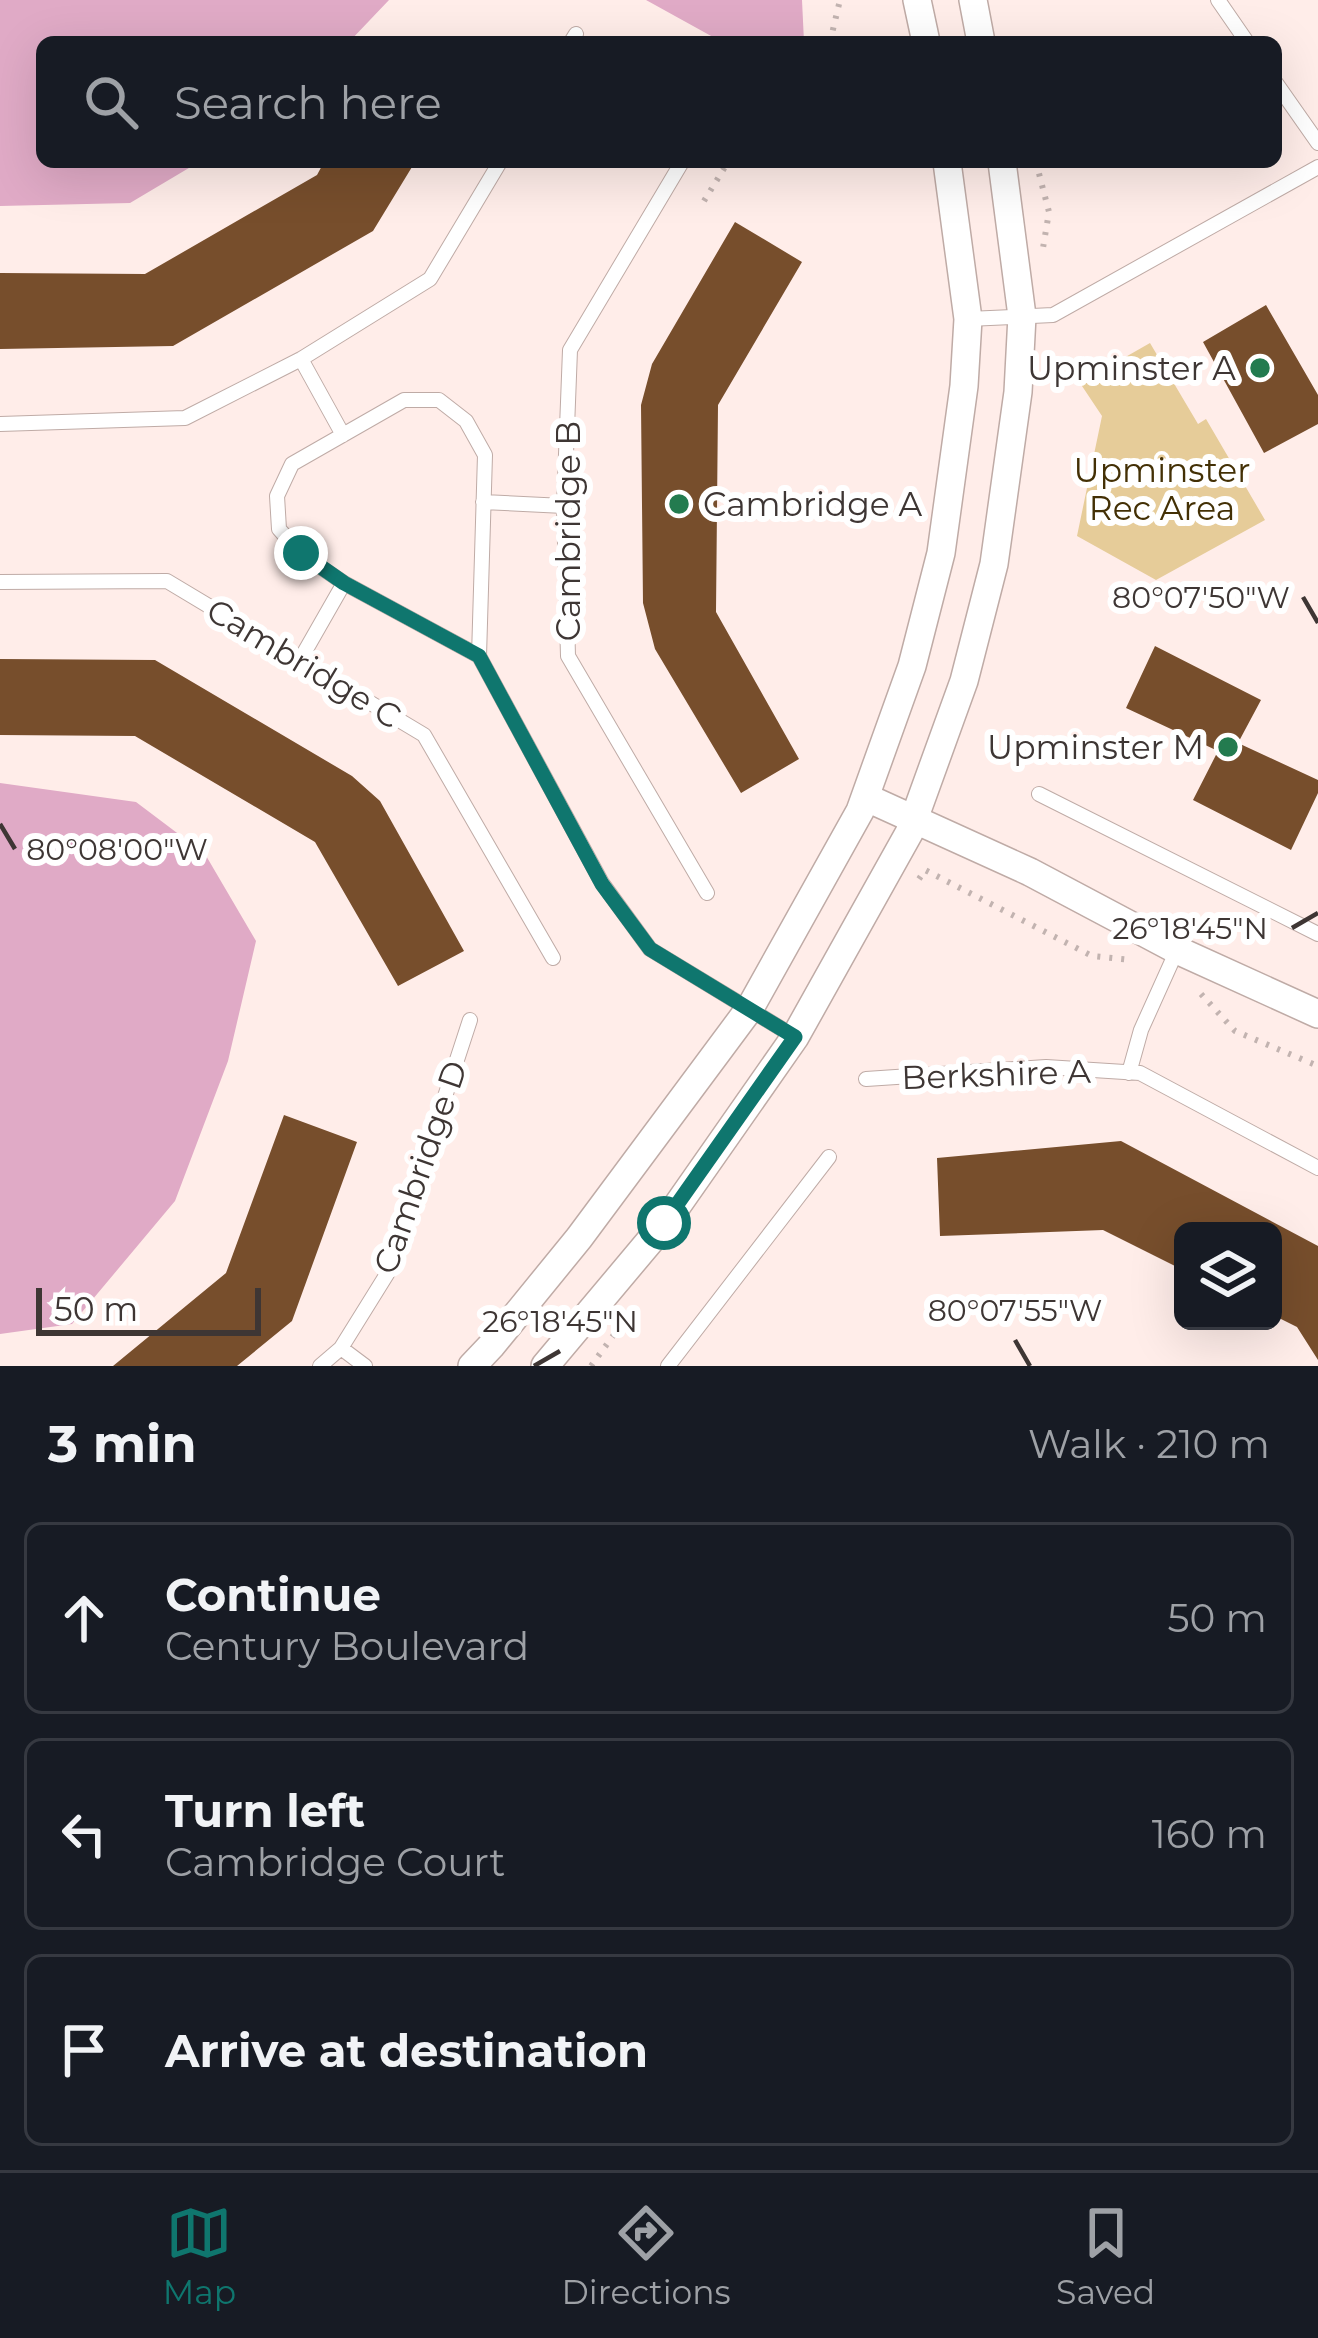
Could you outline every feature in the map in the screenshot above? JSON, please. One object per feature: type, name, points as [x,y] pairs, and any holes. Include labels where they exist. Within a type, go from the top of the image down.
[{"type":"street","points":[[917,0],[925,36]]},
{"type":"street","points":[[973,0],[979,36]]},
{"type":"street","points":[[472,1366],[579,1238],[750,1008],[866,797],[912,666],[941,554],[964,386],[968,319],[948,168]]},
{"type":"street","points":[[545,1366],[664,1223],[795,1037],[915,818],[964,681],[994,564],[1018,392],[1022,316],[1002,168]]},
{"type":"street","points":[[866,797],[1318,1014]]},
{"type":"lane","points":[[1218,0],[1243,36]]},
{"type":"lane","points":[[1282,91],[1318,142]]},
{"type":"lane","points":[[968,319],[1053,315],[1318,167]]},
{"type":"lane","points":[[0,424],[185,418],[301,359],[430,279],[496,168]]},
{"type":"lane","name":"Cambridge B","points":[[678,168],[570,350],[564,506],[568,656],[707,892]]},
{"type":"lane","points":[[301,359],[343,435]]},
{"type":"lane","points":[[479,656],[344,583],[301,553],[279,529],[277,496],[292,464],[404,400],[439,400],[466,421],[485,455],[479,656],[602,884],[650,949],[795,1037]]},
{"type":"lane","points":[[483,502],[564,506]]},
{"type":"lane","name":"Cambridge C","points":[[0,582],[166,581],[424,735],[554,958]]},
{"type":"lane","points":[[300,660],[344,583]]},
{"type":"lane","points":[[1039,794],[1318,934]]},
{"type":"lane","points":[[1129,1072],[1141,1030],[1177,950]]},
{"type":"lane","name":"Cambridge D","points":[[320,1366],[341,1348],[387,1274],[470,1020]]},
{"type":"lane","name":"Berkshire A","points":[[866,1079],[1046,1067],[1140,1073],[1318,1168]]},
{"type":"lane","points":[[668,1366],[829,1157]]},
{"type":"lane","points":[[341,1348],[364,1366]]},
{"type":"path","points":[[831,36],[840,0]]},
{"type":"path","points":[[704,201],[724,168]]},
{"type":"path","points":[[1038,168],[1049,212],[1043,251]]},
{"type":"path","points":[[925,870],[1092,956],[1138,961]]},
{"type":"path","points":[[1194,986],[1235,1031],[1318,1066]]},
{"type":"green space","name":"Upminster Rec Area","points":[[1150,343],[1198,424],[1206,419],[1265,520],[1156,580],[1077,536],[1102,416],[1080,383]]},
{"type":"shaded area","points":[[0,0],[389,0],[355,36],[36,36],[36,168],[189,168],[130,203],[0,206]]},
{"type":"shaded area","points":[[646,0],[802,0],[804,36],[711,36]]},
{"type":"shaded area","points":[[0,783],[136,802],[205,854],[256,941],[228,1061],[175,1201],[72,1324],[0,1334]]},
{"type":"building","points":[[321,168],[411,168],[373,231],[173,346],[0,349],[0,273],[145,274],[317,175]]},
{"type":"building","name":"Cambridge A","points":[[735,222],[802,262],[718,405],[716,612],[799,759],[741,793],[655,649],[643,603],[641,405],[652,364]]},
{"type":"building","name":"Upminster A","points":[[1266,305],[1318,395],[1318,424],[1264,453],[1203,342]]},
{"type":"building","name":"Upminster M","points":[[1155,646],[1261,700],[1238,743],[1318,780],[1318,793],[1291,850],[1193,800],[1218,751],[1126,708]]},
{"type":"building","points":[[0,659],[155,660],[352,776],[380,801],[464,951],[398,986],[315,842],[135,736],[0,735]]},
{"type":"building","points":[[284,1115],[357,1142],[292,1321],[237,1366],[113,1366],[226,1273]]},
{"type":"building","points":[[1121,1141],[1273,1222],[1174,1222],[1174,1266],[1103,1230],[940,1236],[937,1158]]},
{"type":"building","points":[[1282,1227],[1318,1246],[1318,1360],[1297,1327],[1282,1320]]},
{"type":"place","name":"Upminster A","points":[[1260,368]]},
{"type":"place","name":"Cambridge A","points":[[679,504]]},
{"type":"place","name":"Upminster M","points":[[1228,747]]},
{"type":"route","points":[[301,553],[344,583],[479,656],[602,884],[650,949],[795,1037],[664,1223]]}]
